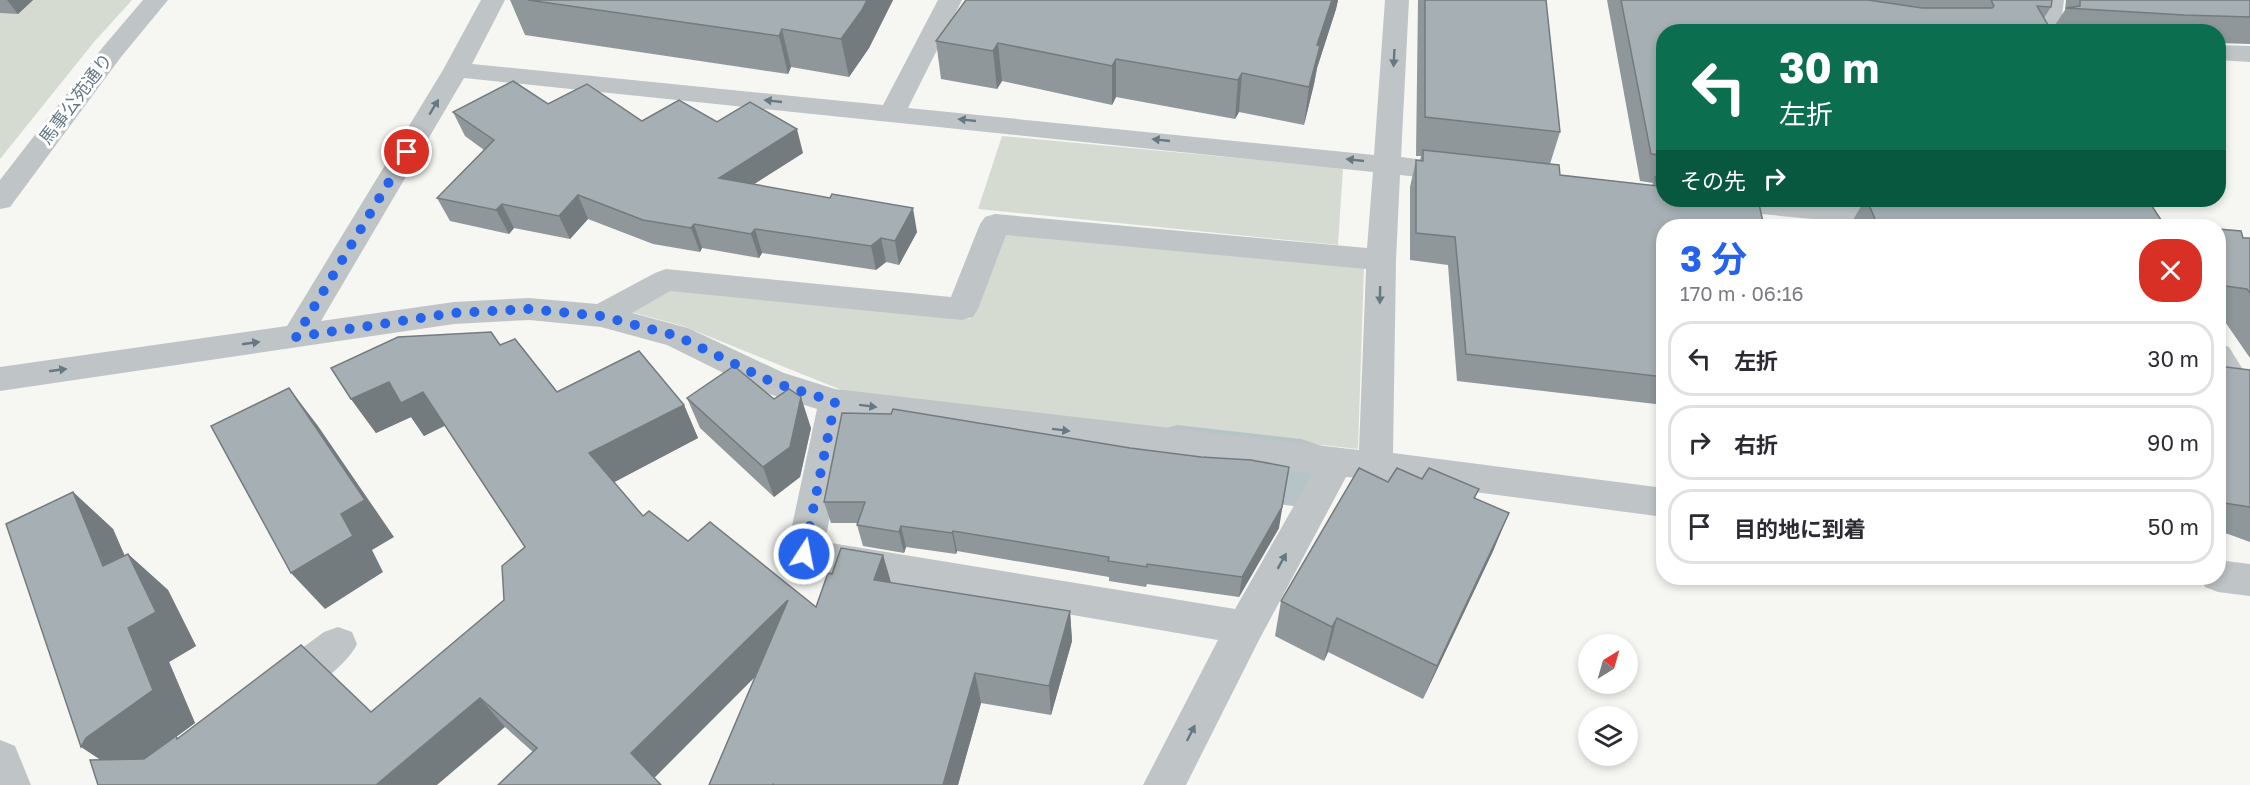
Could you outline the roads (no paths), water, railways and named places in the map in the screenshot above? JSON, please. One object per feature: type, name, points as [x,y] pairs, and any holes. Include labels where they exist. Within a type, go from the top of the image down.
[{"type":"street","name":"馬事公苑通り","points":[[0,201],[112,52],[156,0]]},
{"type":"street","points":[[296,337],[456,70],[493,0]]},
{"type":"street","points":[[892,113],[950,0]]},
{"type":"street","points":[[1376,465],[1381,260],[1397,0]]},
{"type":"street","points":[[2049,24],[2052,0]]},
{"type":"street","points":[[2226,52],[2250,54]]},
{"type":"street","points":[[456,70],[1480,174]]},
{"type":"street","points":[[1710,207],[1881,219]]},
{"type":"street","points":[[601,316],[666,280],[962,309],[995,224],[1381,260]]},
{"type":"street","points":[[0,379],[454,313],[529,309],[601,316],[677,336],[772,382],[835,402],[1336,463],[1376,465],[1656,502]]},
{"type":"street","points":[[2226,369],[2250,410]]},
{"type":"street","points":[[835,402],[804,554],[1245,628]]},
{"type":"street","points":[[1164,785],[1245,628],[1336,463]]},
{"type":"street","points":[[2226,577],[2250,580]]},
{"type":"street","points":[[252,708],[338,644]]},
{"type":"street","points":[[0,760],[10,785]]},
{"type":"waterway","points":[[1177,458],[1301,473]]}]
